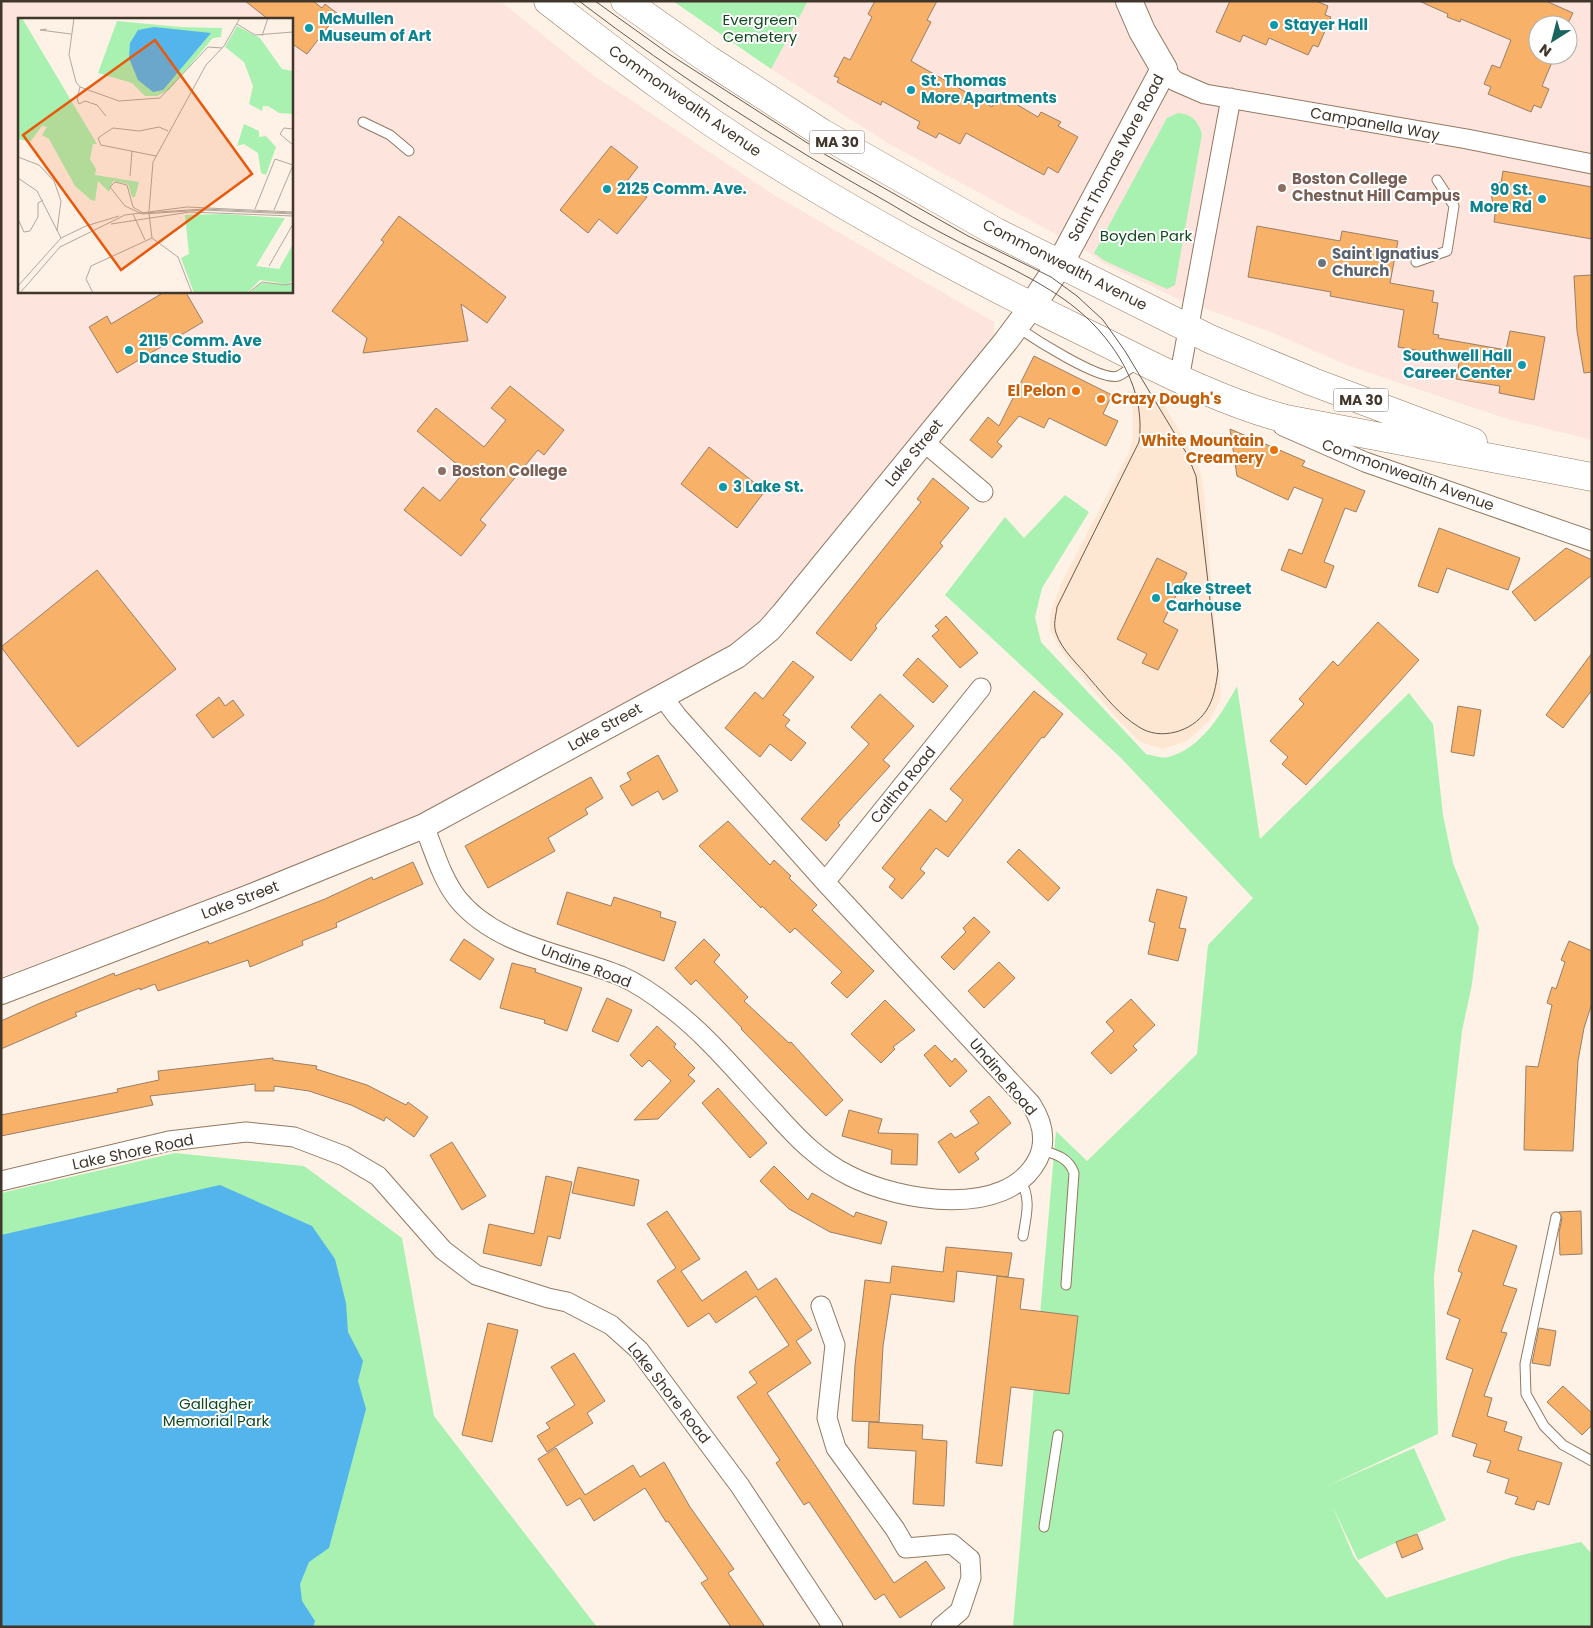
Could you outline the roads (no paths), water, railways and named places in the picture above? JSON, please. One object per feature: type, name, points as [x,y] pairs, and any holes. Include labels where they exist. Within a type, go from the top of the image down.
[{"type":"main road","name":"Commonwealth Avenue","points":[[548,1],[649,78],[759,154],[886,228],[1024,316],[1142,360],[1227,401],[1286,419],[1432,448],[1537,465],[1592,477]]},
{"type":"main road","name":"Commonwealth Avenue","points":[[625,1],[709,60],[822,133],[996,232],[1061,262],[1188,329],[1313,382],[1537,465]]},
{"type":"main road","name":"Saint Thomas More Road","points":[[1061,262],[1164,69],[1142,31],[1129,1]]},
{"type":"main road","name":"Lake Street","points":[[1024,316],[1061,262]]},
{"type":"street","name":"Campanella Way","points":[[1164,69],[1174,80],[1196,91],[1592,164]]},
{"type":"street","points":[[1179,379],[1231,98]]},
{"type":"street","name":"Lake Street","points":[[1,992],[247,898],[424,826],[738,656],[769,630],[1024,316]]},
{"type":"street","name":"Commonwealth Avenue","points":[[1227,401],[1365,462],[1592,541]]},
{"type":"street","points":[[923,441],[983,492]]},
{"type":"street","name":"Caltha Road","points":[[825,882],[982,688]]},
{"type":"street","name":"Undine Road","points":[[424,826],[447,881],[457,898],[472,913],[504,934],[623,977],[650,992],[714,1047],[806,1146],[842,1172],[893,1192],[942,1200],[983,1196],[1002,1190],[1020,1180],[1032,1169],[1041,1150],[1041,1123],[1031,1104],[825,882],[677,716],[662,696]]},
{"type":"street","name":"Lake Shore Road","points":[[1,1181],[168,1142],[246,1132],[294,1137],[344,1156],[378,1176],[444,1250],[476,1275],[548,1298],[567,1302],[611,1325],[639,1350],[740,1486],[832,1627]]},
{"type":"street","points":[[822,1306],[834,1345],[827,1418],[836,1448],[895,1529],[906,1548],[952,1544],[970,1559],[971,1578],[960,1611],[941,1627]]},
{"type":"lane","points":[[363,122],[390,135],[409,151]]},
{"type":"lane","points":[[1416,262],[1447,251],[1454,206],[1437,180]]},
{"type":"lane","points":[[1041,1150],[1061,1157],[1069,1164],[1074,1174],[1066,1285]]},
{"type":"lane","points":[[1020,1180],[1026,1189],[1028,1200],[1023,1236]]},
{"type":"lane","points":[[1556,1217],[1525,1364],[1526,1394],[1544,1426],[1564,1445],[1592,1461]]},
{"type":"lane","points":[[1044,1528],[1058,1435]]},
{"type":"water","name":"Gallagher Memorial Park","points":[[220,1185],[312,1226],[335,1259],[346,1303],[348,1332],[363,1361],[358,1381],[366,1409],[329,1548],[309,1562],[300,1584],[302,1601],[315,1621],[313,1627],[1,1627],[1,1235]]},
{"type":"tram line","points":[[579,1],[654,56],[770,132],[924,224],[1029,278],[1057,295],[1071,304],[1106,338],[1124,365],[1136,394],[1139,410],[1139,442],[1057,607],[1055,630],[1062,646],[1071,658],[1113,705],[1139,727],[1147,731],[1166,734],[1184,729],[1193,724],[1206,711],[1211,702],[1218,671],[1196,476],[1187,454],[1125,351],[1103,320],[1077,296],[1051,277],[968,236],[826,155],[669,54],[595,1]]},
{"type":"place","name":"Stayer Hall","points":[[1274,25]]},
{"type":"place","name":"McMullen Museum of Art","points":[[309,28]]},
{"type":"place","name":"St. Thomas More Apartments","points":[[911,90]]},
{"type":"place","name":"Boston College Chestnut Hill Campus","points":[[1282,188]]},
{"type":"place","name":"2125 Comm. Ave.","points":[[607,189]]},
{"type":"place","name":"90 St. More Rd","points":[[1542,199]]},
{"type":"place","name":"Saint Ignatius Church","points":[[1322,263]]},
{"type":"place","name":"2115 Comm. Ave Dance Studio","points":[[129,350]]},
{"type":"place","name":"Southwell Hall Career Center","points":[[1522,365]]},
{"type":"place","name":"El Pelon","points":[[1076,391]]},
{"type":"place","name":"Crazy Dough's","points":[[1101,399]]},
{"type":"place","name":"White Mountain Creamery","points":[[1274,450]]},
{"type":"place","name":"Boston College","points":[[442,471]]},
{"type":"place","name":"3 Lake St.","points":[[723,487]]},
{"type":"place","name":"Lake Street Carhouse","points":[[1156,598]]},
{"type":"park label","name":"Evergreen Cemetery","points":[[760,28]]},
{"type":"park label","name":"Boyden Park","points":[[1146,236]]}]
